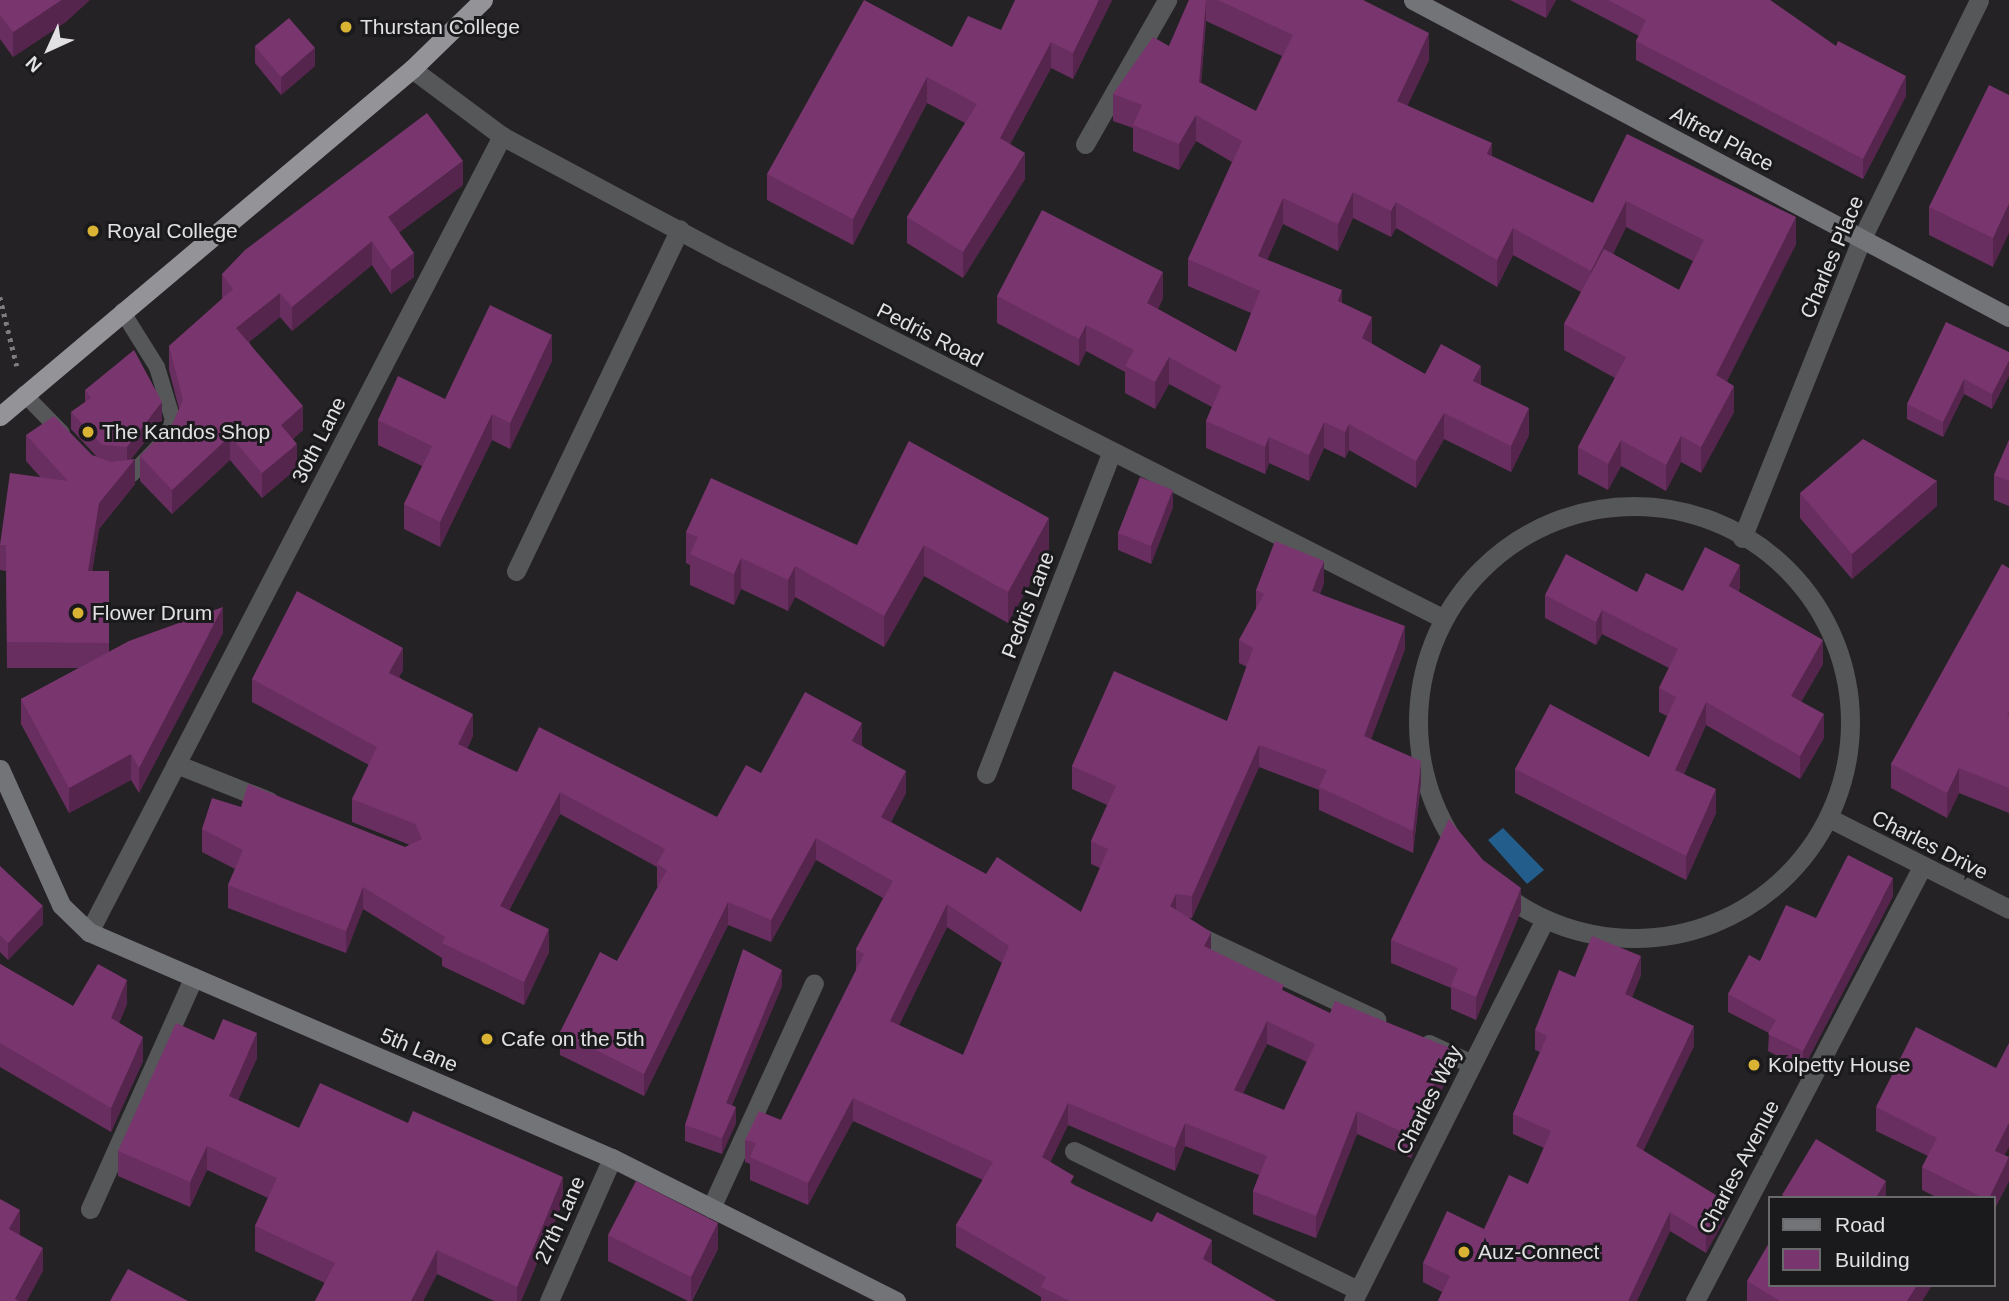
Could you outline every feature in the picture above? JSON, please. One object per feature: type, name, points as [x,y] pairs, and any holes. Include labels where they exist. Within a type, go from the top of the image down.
[{"type":"highway","points":[[0,416],[412,69],[483,0]]},
{"type":"main road","name":"Alfred Place","points":[[1413,0],[2009,317]]},
{"type":"main road","name":"5th Lane","points":[[0,769],[61,905],[89,932],[612,1158],[896,1301]]},
{"type":"street","points":[[1085,144],[1167,0]]},
{"type":"street","name":"Charles Place","points":[[1742,538],[1861,240],[1979,0]]},
{"type":"street","name":"Pedris Road","points":[[412,69],[502,136],[1111,453],[1443,618]]},
{"type":"street","name":"30th Lane","points":[[89,932],[502,136]]},
{"type":"street","points":[[516,571],[680,229]]},
{"type":"street","name":"Pedris Lane","points":[[986,774],[1111,453]]},
{"type":"street","points":[[1648,505],[1709,518],[1772,554],[1819,609],[1846,677],[1850,748],[1831,819],[1792,872],[1750,905],[1676,936],[1609,938],[1545,920],[1486,880],[1443,824],[1420,756],[1420,685],[1443,618],[1479,568],[1528,531],[1587,510],[1648,505]]},
{"type":"street","points":[[176,764],[287,808]]},
{"type":"street","name":"Charles Drive","points":[[1831,819],[1921,869],[2009,909]]},
{"type":"street","name":"Charles Avenue","points":[[1695,1301],[1921,869]]},
{"type":"street","name":"Charles Way","points":[[1356,1295],[1545,920]]},
{"type":"street","points":[[1182,928],[1472,1064]]},
{"type":"street","points":[[90,1209],[194,977]]},
{"type":"street","points":[[711,1208],[814,983]]},
{"type":"street","points":[[1074,1151],[1356,1295]]},
{"type":"street","name":"27th Lane","points":[[549,1301],[612,1158]]},
{"type":"lane","points":[[96,471],[114,478],[132,474],[165,440],[173,420],[157,367],[122,311]]},
{"type":"lane","points":[[24,394],[78,451]]},
{"type":"path","points":[[0,297],[24,394]]},
{"type":"water","points":[[1503,828],[1544,870],[1527,884],[1488,840]]},
{"type":"building","points":[[0,0],[62,0],[13,32],[0,15]]},
{"type":"building","points":[[864,0],[952,47],[968,16],[1001,30],[1015,0],[1099,0],[1073,53],[1051,42],[1000,138],[1025,153],[963,252],[907,217],[977,104],[927,77],[853,219],[767,174]]},
{"type":"building","points":[[1189,0],[1206,0],[1199,82],[1256,111],[1293,35],[1218,0],[1363,0],[1429,33],[1397,101],[1492,143],[1487,154],[1593,203],[1627,134],[1796,217],[1716,375],[1734,386],[1701,447],[1681,436],[1666,465],[1621,440],[1608,464],[1578,447],[1626,357],[1564,324],[1604,249],[1679,290],[1704,240],[1626,201],[1591,271],[1513,228],[1497,260],[1396,202],[1391,211],[1353,192],[1338,224],[1283,198],[1258,256],[1342,290],[1338,301],[1372,317],[1362,338],[1425,374],[1441,344],[1481,366],[1473,381],[1529,408],[1511,446],[1444,413],[1416,461],[1349,424],[1345,432],[1324,422],[1309,455],[1269,437],[1265,447],[1206,421],[1221,386],[1169,357],[1155,382],[1125,366],[1134,350],[1086,325],[1079,339],[997,296],[1042,210],[1163,272],[1147,303],[1236,352],[1260,291],[1188,259],[1242,141],[1196,115],[1179,144],[1133,125],[1142,105],[1113,94],[1153,37],[1169,46]]},
{"type":"building","points":[[1608,0],[1770,0],[1836,46],[1838,41],[1906,76],[1863,159],[1636,41],[1646,20]]},
{"type":"building","points":[[289,18],[315,48],[281,77],[255,46]]},
{"type":"building","points":[[1989,85],[2009,95],[2009,204],[1993,238],[1929,207]]},
{"type":"building","points":[[427,113],[463,161],[388,217],[414,253],[391,270],[372,241],[292,307],[280,293],[236,328],[303,406],[281,425],[297,444],[262,473],[230,436],[172,490],[140,456],[173,423],[183,400],[169,346],[233,289],[222,274],[245,250]]},
{"type":"building","points":[[490,305],[552,335],[510,423],[492,414],[440,522],[404,504],[432,446],[378,420],[398,376],[445,399]]},
{"type":"building","points":[[1946,322],[2009,352],[2009,361],[1992,394],[1964,379],[1943,422],[1907,404]]},
{"type":"building","points":[[134,350],[162,402],[127,447],[102,445],[71,412],[91,398],[85,390]]},
{"type":"building","points":[[54,416],[92,455],[111,462],[135,459],[99,503],[88,571],[109,571],[109,643],[7,642],[6,545],[0,545],[10,473],[68,481],[26,435]]},
{"type":"building","points":[[1863,439],[1937,481],[1852,554],[1800,493]]},
{"type":"building","points":[[2009,440],[2009,481],[1994,475]]},
{"type":"building","points":[[909,441],[1049,518],[1008,592],[924,545],[884,616],[795,566],[788,580],[741,558],[734,574],[690,554],[698,537],[686,532],[711,478],[857,545]]},
{"type":"building","points":[[1140,477],[1173,490],[1151,546],[1118,533]]},
{"type":"building","points":[[1275,541],[1324,561],[1312,591],[1405,626],[1364,736],[1421,761],[1413,831],[1319,787],[1327,770],[1259,745],[1192,896],[1176,894],[1170,906],[1211,932],[1204,946],[1284,985],[1282,990],[1330,1013],[1335,1001],[1450,1048],[1411,1136],[1357,1111],[1316,1216],[1253,1191],[1267,1156],[1185,1123],[1175,1148],[1068,1103],[1042,1157],[1074,1176],[1070,1183],[1152,1222],[1157,1212],[1212,1240],[1203,1259],[1276,1301],[1070,1301],[1041,1287],[1046,1277],[956,1225],[993,1162],[853,1098],[808,1183],[750,1157],[756,1143],[745,1140],[759,1111],[781,1120],[864,954],[856,949],[893,881],[816,838],[771,920],[728,902],[644,1074],[560,1032],[600,952],[617,961],[667,870],[657,864],[665,849],[560,792],[500,906],[549,929],[524,982],[442,943],[445,937],[363,887],[346,931],[228,885],[243,850],[202,829],[212,798],[241,807],[248,784],[405,847],[422,839],[415,824],[352,799],[377,747],[252,679],[297,591],[403,648],[389,673],[473,714],[458,744],[517,772],[539,727],[717,817],[746,765],[761,773],[805,692],[862,723],[852,741],[906,771],[881,817],[986,874],[997,857],[1081,912],[1108,849],[1091,841],[1116,786],[1072,766],[1114,671],[1227,721],[1253,648],[1239,640],[1264,594],[1256,590]],"holes":[[[947,904],[1009,946],[963,1055],[890,1021]],[[1267,1021],[1315,1044],[1284,1110],[1234,1090]]]},
{"type":"building","points":[[1705,547],[1740,565],[1729,586],[1823,640],[1791,696],[1824,714],[1800,756],[1706,702],[1675,770],[1716,789],[1686,856],[1515,769],[1550,704],[1649,757],[1676,697],[1659,688],[1678,649],[1602,610],[1596,622],[1545,595],[1566,554],[1637,592],[1646,573],[1683,591]]},
{"type":"building","points":[[2002,564],[2009,568],[2009,788],[1959,768],[1947,793],[1891,764]]},
{"type":"building","points":[[223,607],[139,768],[131,754],[69,788],[21,699],[129,641]]},
{"type":"building","points":[[1449,819],[1483,860],[1521,888],[1476,997],[1451,986],[1458,968],[1391,940]]},
{"type":"building","points":[[1848,855],[1893,878],[1803,1051],[1768,1034],[1776,1020],[1728,994],[1749,955],[1760,961],[1786,905],[1816,918]]},
{"type":"building","points":[[0,866],[43,906],[8,943],[0,935]]},
{"type":"building","points":[[1592,936],[1641,956],[1625,994],[1694,1026],[1636,1146],[1724,1200],[1706,1234],[1670,1212],[1628,1301],[1438,1301],[1450,1276],[1423,1263],[1447,1211],[1484,1229],[1509,1175],[1528,1184],[1551,1131],[1513,1114],[1547,1036],[1535,1030],[1559,970],[1575,977]]},
{"type":"building","points":[[743,949],[782,970],[726,1103],[736,1107],[722,1138],[685,1125]]},
{"type":"building","points":[[0,964],[73,1006],[98,964],[127,980],[111,1018],[143,1037],[111,1108],[0,1043]]},
{"type":"building","points":[[223,1019],[257,1033],[229,1096],[299,1128],[320,1083],[408,1123],[413,1111],[563,1177],[517,1287],[437,1250],[411,1301],[315,1301],[335,1263],[255,1226],[277,1178],[207,1146],[190,1182],[118,1151],[176,1023],[214,1040]]},
{"type":"building","points":[[1916,1027],[1996,1068],[2009,1043],[2009,1123],[1995,1151],[2009,1157],[1990,1196],[1980,1196],[1922,1167],[1937,1138],[1876,1107]]},
{"type":"building","points":[[1816,1139],[1886,1181],[1877,1196],[1782,1195]]},
{"type":"building","points":[[636,1181],[718,1223],[691,1277],[608,1235]]},
{"type":"building","points":[[0,1199],[20,1210],[9,1229],[43,1248],[15,1299],[19,1301],[0,1301]]},
{"type":"building","points":[[1768,1245],[1768,1287],[1916,1287],[1907,1301],[1780,1301],[1747,1281]]},
{"type":"building","points":[[128,1269],[188,1301],[110,1301]]},
{"type":"place","name":"Thurstan College","points":[[346,27]]},
{"type":"place","name":"Royal College","points":[[93,231]]},
{"type":"place","name":"The Kandos Shop","points":[[88,432]]},
{"type":"place","name":"Flower Drum","points":[[78,613]]},
{"type":"place","name":"Cafe on the 5th","points":[[487,1039]]},
{"type":"place","name":"Kolpetty House","points":[[1754,1065]]},
{"type":"place","name":"Auz-Connect","points":[[1464,1252]]}]
